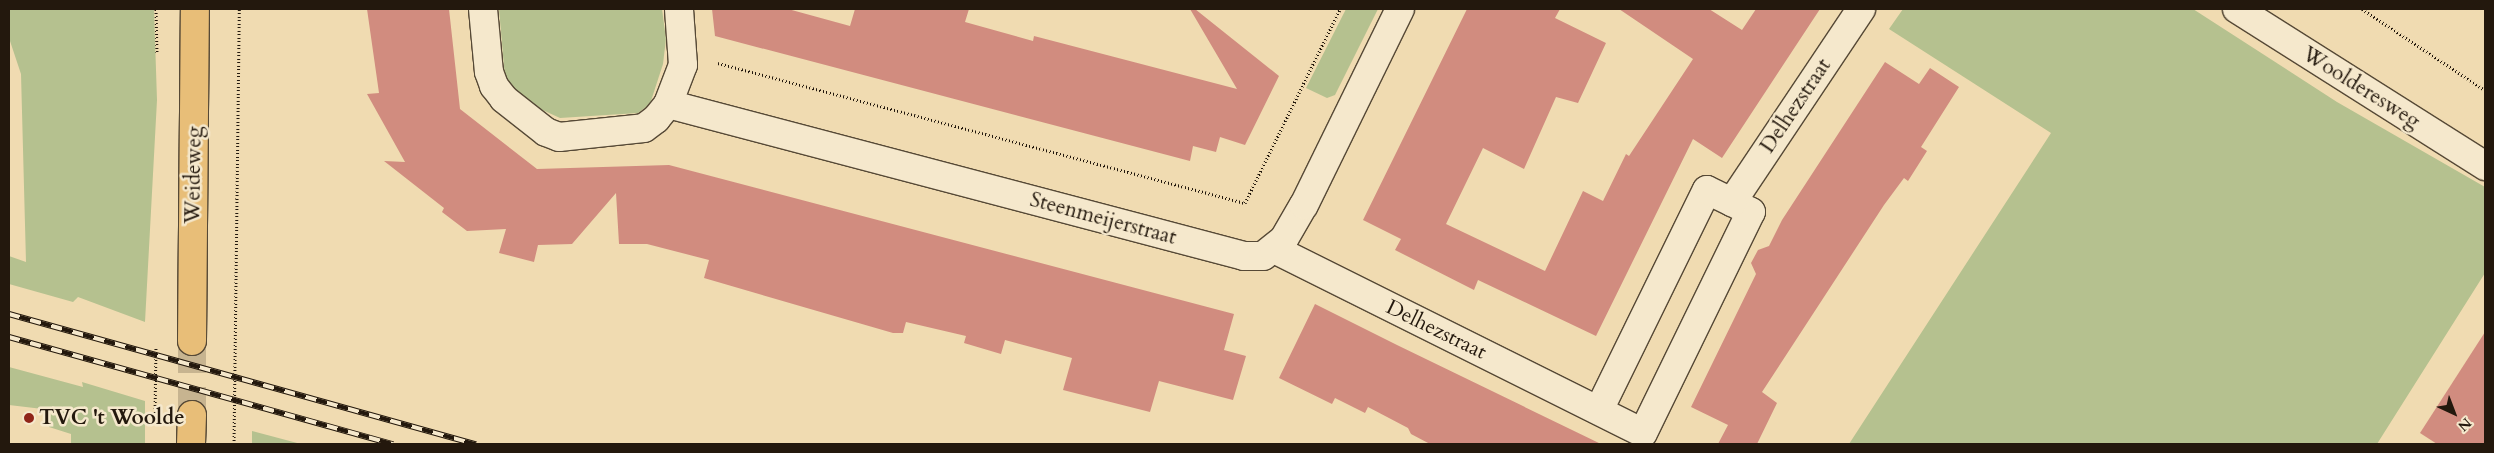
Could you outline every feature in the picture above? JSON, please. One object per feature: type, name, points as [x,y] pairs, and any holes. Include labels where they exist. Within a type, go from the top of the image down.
[{"type":"main road","name":"Weideweg","points":[[192,341],[195,9]]},
{"type":"main road","points":[[191,444],[192,415]]},
{"type":"street","points":[[483,9],[488,72],[494,86],[504,99],[546,132],[559,137],[644,128],[668,104],[684,54],[679,9]]},
{"type":"street","points":[[1274,249],[1284,239],[1304,205],[1400,9]]},
{"type":"street","name":"Delhezstraat","points":[[1732,202],[1861,9]]},
{"type":"street","name":"Woolderesweg","points":[[2238,9],[2485,166]]},
{"type":"street","name":"Steenmeijerstraat","points":[[668,104],[1244,256],[1263,256],[1274,249]]},
{"type":"street","name":"Delhezstraat","points":[[1274,249],[1643,433],[1751,212],[1707,190],[1599,410]]},
{"type":"path","points":[[234,444],[239,9]]},
{"type":"path","points":[[684,54],[1246,203],[1340,9]]},
{"type":"path","points":[[2362,9],[2485,90]]},
{"type":"green space","points":[[9,9],[154,9],[157,100],[145,322],[78,297],[73,302],[9,284],[9,256],[26,262],[21,74],[9,38]]},
{"type":"green space","points":[[499,9],[662,9],[666,39],[663,64],[650,104],[638,113],[560,118],[536,107],[514,92],[505,78]]},
{"type":"green space","points":[[1346,9],[1378,9],[1335,95],[1327,98],[1306,88]]},
{"type":"green space","points":[[1903,9],[2193,9],[2337,102],[2485,187],[2485,273],[2377,444],[1849,444],[2051,133],[1889,29]]},
{"type":"green space","points":[[9,367],[83,387],[82,382],[145,401],[145,444],[71,444],[71,434],[49,427],[51,410],[9,405]]},
{"type":"green space","points":[[252,431],[301,444],[252,444]]},
{"type":"building","points":[[367,9],[449,9],[460,109],[537,169],[669,165],[1234,314],[1224,350],[1246,356],[1233,400],[1159,381],[1150,412],[1063,390],[1072,358],[1005,340],[1001,354],[964,343],[966,336],[906,322],[903,333],[893,333],[704,278],[709,260],[647,244],[619,244],[616,193],[572,244],[538,245],[534,262],[499,253],[506,229],[467,231],[442,212],[444,208],[384,161],[405,162],[367,94],[379,93]]},
{"type":"building","points":[[712,9],[788,9],[850,26],[855,9],[969,9],[965,22],[1033,41],[1034,36],[1237,89],[1190,9],[1195,9],[1279,76],[1245,145],[1220,137],[1216,152],[1193,146],[1190,161],[715,36]]},
{"type":"building","points":[[1467,9],[1560,9],[1555,18],[1606,43],[1578,103],[1556,97],[1524,169],[1483,148],[1446,224],[1545,271],[1583,191],[1603,201],[1626,154],[1629,156],[1693,59],[1619,9],[1709,9],[1742,30],[1756,9],[1820,9],[1722,158],[1693,139],[1596,336],[1478,280],[1474,290],[1395,250],[1401,239],[1363,220]]},
{"type":"building","points":[[1885,62],[1919,84],[1930,68],[1959,87],[1921,147],[1927,151],[1908,181],[1904,178],[1884,205],[1762,392],[1777,403],[1757,444],[1718,444],[1728,425],[1691,407],[1756,274],[1751,263],[1758,250],[1769,246],[1782,220]]},
{"type":"building","points":[[1315,304],[1601,444],[1430,444],[1411,434],[1408,428],[1368,407],[1365,413],[1335,398],[1332,404],[1279,378]]},
{"type":"building","points":[[2485,332],[2485,444],[2437,444],[2420,433]]},
{"type":"tunnel","points":[[192,341],[192,415]]},
{"type":"railway","points":[[9,314],[476,444]]},
{"type":"railway","points":[[9,337],[393,444]]},
{"type":"place","name":"TVC 't Woolde","points":[[29,418]]}]
